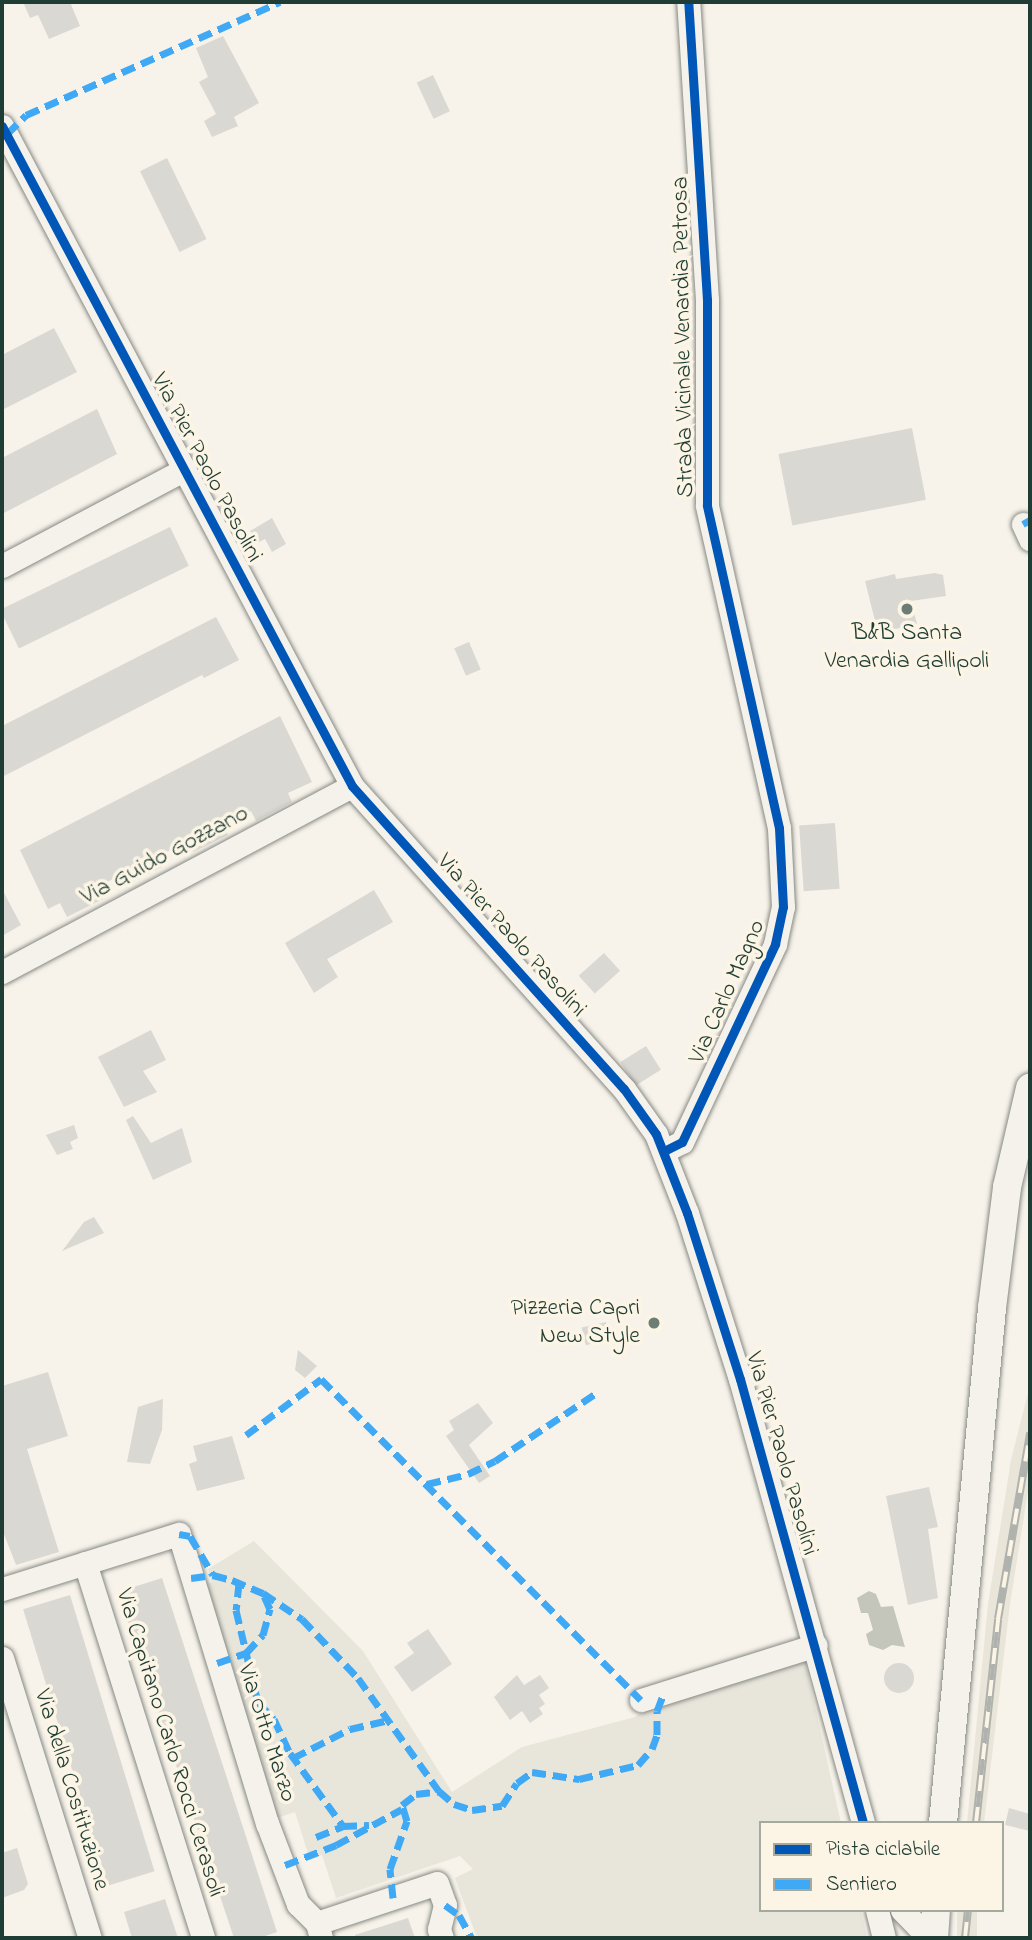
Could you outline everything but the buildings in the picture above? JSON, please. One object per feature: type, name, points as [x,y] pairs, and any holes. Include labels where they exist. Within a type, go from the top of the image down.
[{"type":"main road","points":[[943,1821],[992,1308],[1007,1187],[1030,1088]]},
{"type":"main road","points":[[932,1938],[936,1912]]},
{"type":"street","name":"Strada Vicinale Venardia Petrosa","points":[[688,2],[707,300],[704,472],[716,554],[751,709]]},
{"type":"street","name":"Via Pier Paolo Pasolini","points":[[2,126],[352,786],[624,1088],[664,1151],[740,1379],[816,1645],[862,1821]]},
{"type":"street","points":[[2,566],[185,469]]},
{"type":"street","name":"Via Carlo Magno","points":[[664,1151],[682,1142],[780,925],[783,907],[779,828],[751,709]]},
{"type":"street","name":"Via Guido Gozzano","points":[[2,972],[352,786]]},
{"type":"street","name":"Via Otto Marzo","points":[[85,1563],[179,1534],[267,1823],[298,1904],[319,1931]]},
{"type":"street","points":[[2,1589],[85,1563]]},
{"type":"street","name":"Via Capitano Carlo Rocci Cerasoli","points":[[85,1563],[203,1938]]},
{"type":"street","points":[[641,1700],[816,1645]]},
{"type":"street","name":"Via della Costituzione","points":[[2,1658],[90,1938]]},
{"type":"street","points":[[319,1931],[437,1883],[445,1905],[439,1929],[442,1938]]},
{"type":"street","points":[[904,1912],[932,1938]]},
{"type":"shaded area","points":[[1030,1385],[1030,1479],[1010,1604],[984,1821],[967,1821],[988,1604],[1011,1460]]},
{"type":"shaded area","points":[[254,1541],[363,1651],[452,1792],[522,1747],[635,1717],[650,1705],[804,1657],[841,1821],[759,1821],[759,1912],[861,1912],[867,1938],[477,1938],[455,1878],[473,1869],[460,1856],[336,1898],[322,1855],[310,1860],[295,1812],[274,1819],[205,1582],[212,1583],[208,1569]]},
{"type":"shaded area","points":[[869,1591],[876,1594],[881,1607],[893,1606],[905,1647],[892,1645],[883,1650],[869,1645],[866,1634],[873,1630],[868,1613],[861,1613],[857,1598]]},
{"type":"shaded area","points":[[957,1912],[977,1912],[977,1938],[957,1938]]},
{"type":"railway","points":[[976,1821],[998,1619],[1030,1433]]},
{"type":"railway","points":[[965,1938],[968,1912]]},
{"type":"marked path","points":[[7,134],[26,115],[280,2]]},
{"type":"marked path","points":[[1023,524],[1030,520]]},
{"type":"marked path","points":[[246,1435],[321,1379],[641,1700]]},
{"type":"marked path","points":[[427,1484],[468,1474],[495,1461],[599,1391]]},
{"type":"marked path","points":[[179,1534],[190,1536],[213,1575]]},
{"type":"marked path","points":[[191,1578],[213,1575],[232,1580],[263,1593],[302,1619],[358,1678],[439,1791],[454,1804],[472,1810],[502,1806],[517,1783],[532,1772],[579,1779],[638,1765],[652,1749],[657,1735],[657,1711],[663,1695]]},
{"type":"marked path","points":[[239,1583],[236,1610],[258,1702],[274,1719],[290,1753],[343,1826]]},
{"type":"marked path","points":[[217,1663],[246,1653],[263,1635],[270,1609],[263,1593]]},
{"type":"marked path","points":[[293,1758],[350,1729],[389,1720]]},
{"type":"marked path","points":[[393,1898],[390,1869],[407,1821],[402,1805],[416,1794],[439,1791]]},
{"type":"marked path","points":[[285,1865],[336,1845],[402,1809]]},
{"type":"marked path","points":[[316,1837],[343,1826],[369,1825]]},
{"type":"marked path","points":[[445,1905],[459,1915],[472,1938]]},
{"type":"cycle path","points":[[664,1151],[682,1142],[775,944],[783,907],[779,828],[707,505],[707,300],[688,2]]},
{"type":"cycle path","points":[[2,126],[352,786],[624,1089],[656,1134],[687,1213],[740,1379],[862,1821]]},
{"type":"place","name":"B&B Santa Venardia Gallipoli","points":[[907,609]]},
{"type":"place","name":"Pizzeria Capri New Style","points":[[654,1323]]}]
